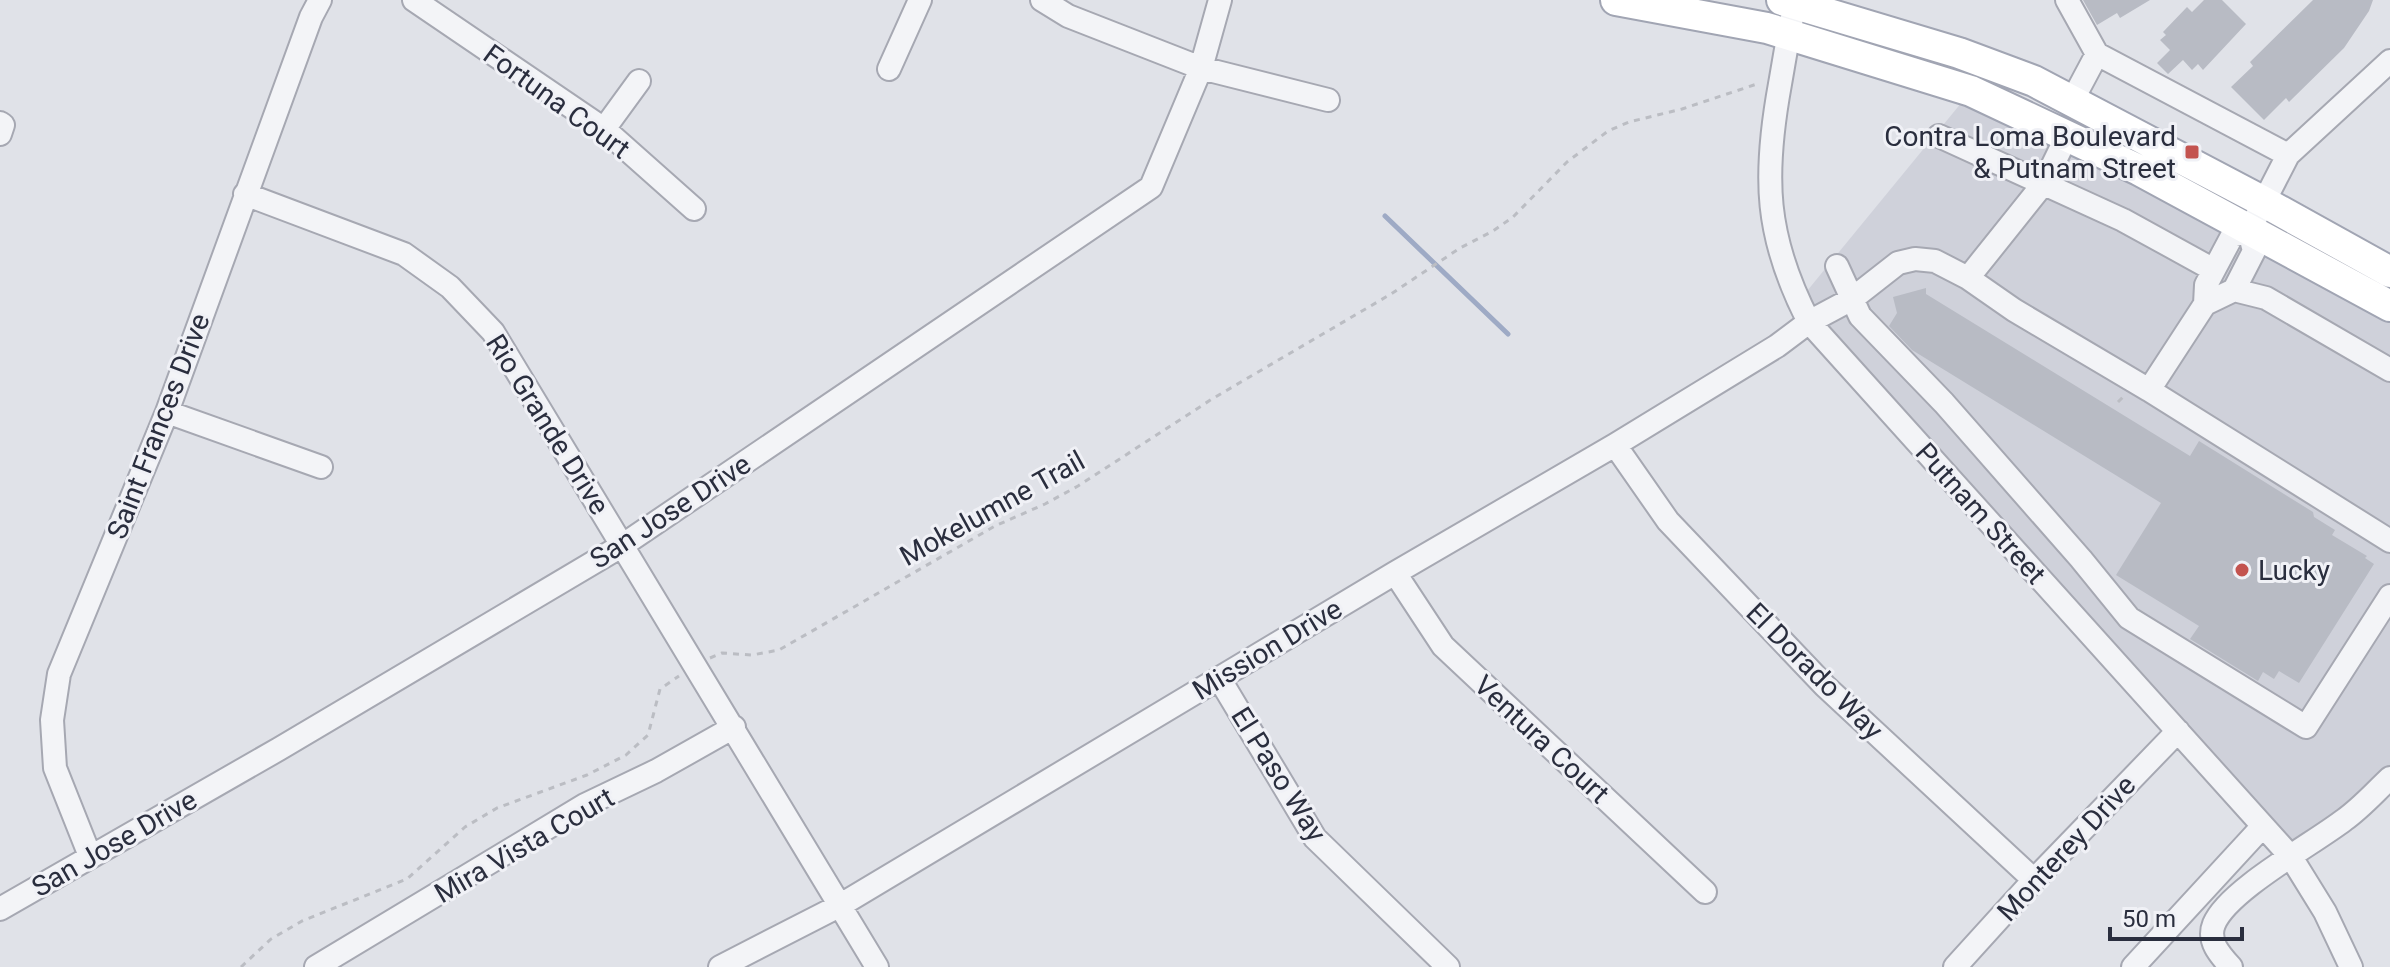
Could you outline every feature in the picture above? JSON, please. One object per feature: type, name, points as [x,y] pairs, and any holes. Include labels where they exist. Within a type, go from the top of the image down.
[{"type":"main road","points":[[1616,0],[1788,34],[1971,91],[2139,170],[2389,309]]},
{"type":"main road","points":[[1791,1],[1959,53],[2034,81],[2390,272]]},
{"type":"street","name":"Saint Frances Drive","points":[[90,856],[55,768],[52,720],[59,674],[167,412],[245,194],[320,0]]},
{"type":"street","name":"Fortuna Court","points":[[414,0],[604,129],[694,209]]},
{"type":"street","points":[[889,69],[920,0]]},
{"type":"street","points":[[1042,0],[1068,16],[1201,68],[1328,100]]},
{"type":"street","name":"San Jose Drive","points":[[0,909],[279,749],[623,545],[1151,187],[1201,68],[1220,0]]},
{"type":"street","points":[[2067,0],[2097,54],[2288,155]]},
{"type":"street","name":"Putnam Street","points":[[1791,1],[1770,142],[1770,197],[1781,259],[1809,322],[2291,857],[2325,912],[2351,967]]},
{"type":"street","points":[[2072,101],[2097,54]]},
{"type":"street","points":[[2205,304],[2234,290],[2254,251],[2249,231],[2288,155],[2390,61]]},
{"type":"street","points":[[604,129],[639,81]]},
{"type":"street","points":[[0,123],[3,125],[0,134]]},
{"type":"street","points":[[1939,136],[2123,220],[2214,270]]},
{"type":"street","points":[[2067,136],[2044,183],[1968,278],[2014,310],[2149,390],[2390,541]]},
{"type":"street","name":"Rio Grande Drive","points":[[245,194],[404,254],[450,287],[493,332],[877,967]]},
{"type":"street","points":[[2149,390],[2205,304],[2206,285],[2232,236],[2249,231]]},
{"type":"street","name":"Mission Drive","points":[[720,967],[839,906],[1615,445],[1777,346],[1809,322],[1852,299],[1898,263],[1915,259],[1935,261],[1968,278]]},
{"type":"street","points":[[1837,266],[1860,316],[1944,403],[2129,618],[2306,727],[2390,596]]},
{"type":"street","points":[[2234,290],[2266,298],[2390,370]]},
{"type":"street","points":[[167,412],[321,467]]},
{"type":"street","name":"El Dorado Way","points":[[1615,445],[1668,521],[1825,686],[2034,880]]},
{"type":"street","name":"Ventura Court","points":[[1395,573],[1443,646],[1705,892]]},
{"type":"street","name":"El Paso Way","points":[[1219,678],[1315,838],[1448,967]]},
{"type":"street","name":"Mira Vista Court","points":[[316,967],[585,805],[656,771],[734,727]]},
{"type":"street","name":"Monterey Drive","points":[[1955,967],[2178,731]]},
{"type":"street","points":[[2231,967],[2218,952],[2212,936],[2214,923],[2222,911],[2270,869],[2347,819],[2390,778]]},
{"type":"street","points":[[2133,967],[2262,827]]},
{"type":"path","name":"Mokelumne Trail","points":[[241,967],[271,939],[294,925],[407,879],[465,827],[489,812],[587,775],[626,755],[648,735],[653,726],[660,689],[694,667],[722,653],[752,655],[789,645],[995,526],[1078,486],[1212,399],[1493,231],[1513,217],[1567,162],[1608,131],[1756,83],[1780,83]]},
{"type":"shaded area","points":[[1971,91],[2390,306],[2390,778],[2291,857],[1798,302]]},
{"type":"building","points":[[2083,0],[2150,0],[2120,18],[2117,13],[2097,25]]},
{"type":"building","points":[[2204,0],[2222,0],[2246,24],[2203,70],[2198,64],[2192,70],[2183,60],[2168,74],[2157,63],[2170,50],[2160,40],[2166,35],[2163,32],[2187,7],[2192,12]]},
{"type":"building","points":[[2313,0],[2373,0],[2344,48],[2289,102],[2286,98],[2264,120],[2231,87],[2253,66],[2250,62]]},
{"type":"building","points":[[1926,288],[1926,294],[2190,456],[2199,441],[2313,512],[2314,517],[2335,530],[2332,535],[2367,556],[2365,558],[2374,564],[2299,683],[2279,671],[2274,679],[2263,672],[2258,681],[2190,639],[2199,626],[2116,575],[2161,503],[1912,350],[1889,326],[1897,313],[1893,297]]},
{"type":"waterway","points":[[1385,216],[1508,334]]},
{"type":"place","name":"Contra Loma Boulevard & Putnam Street","points":[[2192,152]]},
{"type":"place","name":"Lucky","points":[[2242,570]]}]
